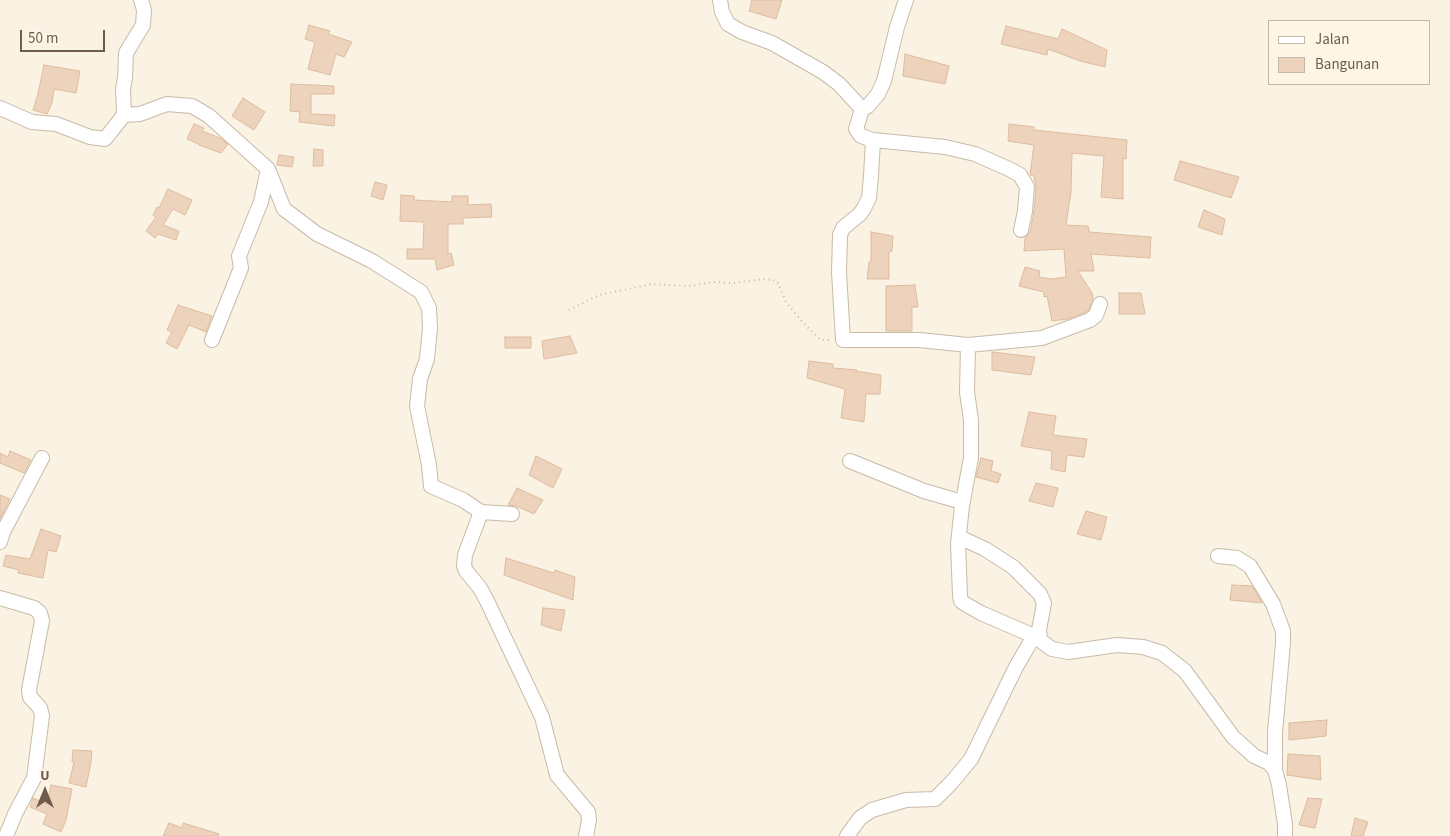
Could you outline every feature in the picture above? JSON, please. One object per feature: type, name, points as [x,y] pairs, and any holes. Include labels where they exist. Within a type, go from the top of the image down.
[{"type":"street","points":[[0,108],[32,122],[56,124],[90,137],[104,140],[124,115],[123,89],[126,53],[142,25],[143,5],[154,0]]},
{"type":"street","points":[[720,0],[722,12],[728,24],[742,32],[772,43],[824,72],[839,84],[862,109]]},
{"type":"street","points":[[906,0],[881,87],[868,106],[862,109],[856,126],[857,133],[873,140],[945,147],[975,154],[1009,168],[1020,175],[1027,187],[1021,230]]},
{"type":"street","points":[[124,115],[140,114],[167,104],[192,106],[209,116],[268,169],[284,209],[317,234],[372,262],[421,292],[429,308],[430,328],[428,359],[420,379],[418,406],[431,486],[463,500],[481,512],[512,514]]},
{"type":"street","points":[[873,140],[867,202],[860,214],[843,228],[840,235],[839,272],[843,340],[919,340],[968,345],[1042,338],[1090,320],[1096,315],[1100,304]]},
{"type":"street","points":[[212,340],[241,268],[239,256],[261,202],[268,169]]},
{"type":"street","points":[[968,345],[967,392],[971,420],[971,458],[962,502],[959,537],[958,575],[961,601],[981,613],[1037,638],[1052,649],[1068,652],[1118,645],[1142,647],[1162,653],[1185,671],[1243,748],[1269,763],[1275,770]]},
{"type":"street","points":[[0,542],[3,532],[42,458]]},
{"type":"street","points":[[850,462],[924,491],[962,502]]},
{"type":"street","points":[[481,512],[465,555],[464,566],[487,601],[542,717],[557,775],[588,812],[589,820],[586,836]]},
{"type":"street","points":[[847,836],[860,818],[872,810],[906,800],[935,799],[952,782],[971,759],[1012,674],[1037,638],[1044,603],[1040,594],[1007,563],[985,549],[959,537]]},
{"type":"street","points":[[1218,556],[1237,558],[1250,566],[1273,604],[1282,626],[1283,643],[1275,732],[1275,770],[1285,824],[1285,836]]},
{"type":"street","points":[[0,598],[34,608],[40,613],[42,621],[29,690],[30,697],[40,708],[42,716],[34,778],[11,821],[6,836]]},
{"type":"path","points":[[569,310],[599,295],[652,284],[691,286],[713,282],[732,283],[766,279],[777,281],[786,302],[821,340],[843,340]]},
{"type":"building","points":[[752,0],[782,0],[776,19],[749,11]]},
{"type":"building","points":[[309,25],[330,31],[328,34],[352,42],[344,57],[336,54],[330,75],[308,69],[315,42],[305,39]]},
{"type":"building","points":[[1006,26],[1058,39],[1062,29],[1107,50],[1105,67],[1080,61],[1048,49],[1047,55],[1001,44]]},
{"type":"building","points":[[905,54],[949,66],[945,84],[903,76]]},
{"type":"building","points":[[44,65],[80,71],[76,93],[54,89],[52,103],[47,114],[33,110]]},
{"type":"building","points":[[291,84],[334,86],[334,94],[311,94],[311,114],[335,115],[334,126],[299,122],[300,112],[290,111]]},
{"type":"building","points":[[243,98],[265,112],[254,130],[232,116]]},
{"type":"building","points":[[194,124],[204,128],[202,131],[220,138],[228,144],[221,153],[187,139]]},
{"type":"building","points":[[1009,124],[1034,127],[1034,130],[1127,140],[1126,159],[1123,158],[1123,199],[1101,197],[1104,156],[1072,153],[1071,192],[1066,225],[1088,226],[1089,232],[1151,237],[1150,258],[1091,254],[1094,271],[1078,271],[1092,293],[1093,300],[1089,310],[1068,319],[1052,321],[1047,296],[1044,297],[1044,292],[1019,286],[1025,267],[1040,271],[1039,277],[1051,279],[1066,277],[1064,249],[1024,251],[1025,238],[1030,232],[1034,212],[1036,188],[1034,176],[1030,175],[1034,145],[1008,141]]},
{"type":"building","points":[[314,149],[323,150],[323,166],[313,166]]},
{"type":"building","points":[[279,155],[294,157],[292,167],[277,165]]},
{"type":"building","points":[[1180,161],[1239,177],[1231,198],[1174,180]]},
{"type":"building","points":[[375,182],[387,185],[383,200],[371,196]]},
{"type":"building","points":[[168,189],[192,200],[185,215],[173,209],[163,225],[179,231],[176,240],[158,234],[155,238],[146,231],[156,217],[153,215],[157,207],[159,208]]},
{"type":"building","points":[[401,195],[414,196],[414,200],[452,202],[452,196],[468,196],[468,205],[491,204],[492,217],[463,218],[463,224],[448,224],[448,254],[451,253],[454,265],[437,270],[435,259],[407,259],[407,249],[423,249],[424,222],[400,221]]},
{"type":"building","points":[[1204,210],[1225,219],[1222,235],[1198,227]]},
{"type":"building","points":[[871,232],[893,236],[892,251],[889,252],[889,279],[867,279],[869,262],[871,262]]},
{"type":"building","points":[[915,285],[918,307],[912,307],[912,331],[886,331],[886,286]]},
{"type":"building","points":[[1119,293],[1141,293],[1145,314],[1119,314]]},
{"type":"building","points":[[178,305],[212,316],[206,332],[189,325],[177,349],[166,343],[172,332],[167,330]]},
{"type":"building","points":[[570,336],[577,353],[544,359],[542,341]]},
{"type":"building","points":[[505,337],[531,337],[531,348],[505,348]]},
{"type":"building","points":[[992,352],[1035,357],[1031,375],[992,370]]},
{"type":"building","points":[[809,361],[833,364],[833,368],[881,375],[880,394],[866,394],[864,422],[841,418],[845,389],[807,378]]},
{"type":"building","points":[[1029,412],[1056,416],[1053,435],[1087,439],[1084,457],[1067,455],[1065,472],[1051,469],[1052,451],[1021,446]]},
{"type":"building","points":[[10,451],[31,460],[24,473],[0,463],[0,453],[8,457]]},
{"type":"building","points":[[536,456],[562,469],[553,488],[529,475]]},
{"type":"building","points":[[981,458],[993,461],[991,471],[1001,474],[998,483],[976,477]]},
{"type":"building","points":[[1036,483],[1058,488],[1053,507],[1029,501]]},
{"type":"building","points":[[517,488],[543,500],[534,514],[516,506],[508,505]]},
{"type":"building","points":[[0,495],[10,499],[0,519]]},
{"type":"building","points":[[1086,511],[1107,517],[1101,540],[1077,534]]},
{"type":"building","points":[[41,529],[61,536],[56,552],[48,550],[43,578],[18,573],[19,570],[3,566],[6,555],[30,559]]},
{"type":"building","points":[[506,558],[554,573],[555,570],[575,577],[573,600],[504,575]]},
{"type":"building","points":[[1232,585],[1252,586],[1262,603],[1230,600]]},
{"type":"building","points":[[543,608],[565,610],[561,631],[541,625]]},
{"type":"building","points":[[1327,720],[1326,736],[1289,740],[1289,723]]},
{"type":"building","points":[[73,750],[92,751],[86,787],[69,783],[74,762],[72,762]]},
{"type":"building","points":[[1288,754],[1320,756],[1321,780],[1287,775]]},
{"type":"building","points":[[51,785],[72,789],[66,820],[61,832],[43,824],[47,814],[30,807],[33,798],[47,804]]},
{"type":"building","points":[[1308,798],[1322,799],[1315,828],[1299,825]]},
{"type":"building","points":[[1355,818],[1368,822],[1363,836],[1351,836]]},
{"type":"building","points":[[169,823],[182,828],[183,823],[219,834],[218,836],[163,836]]}]
